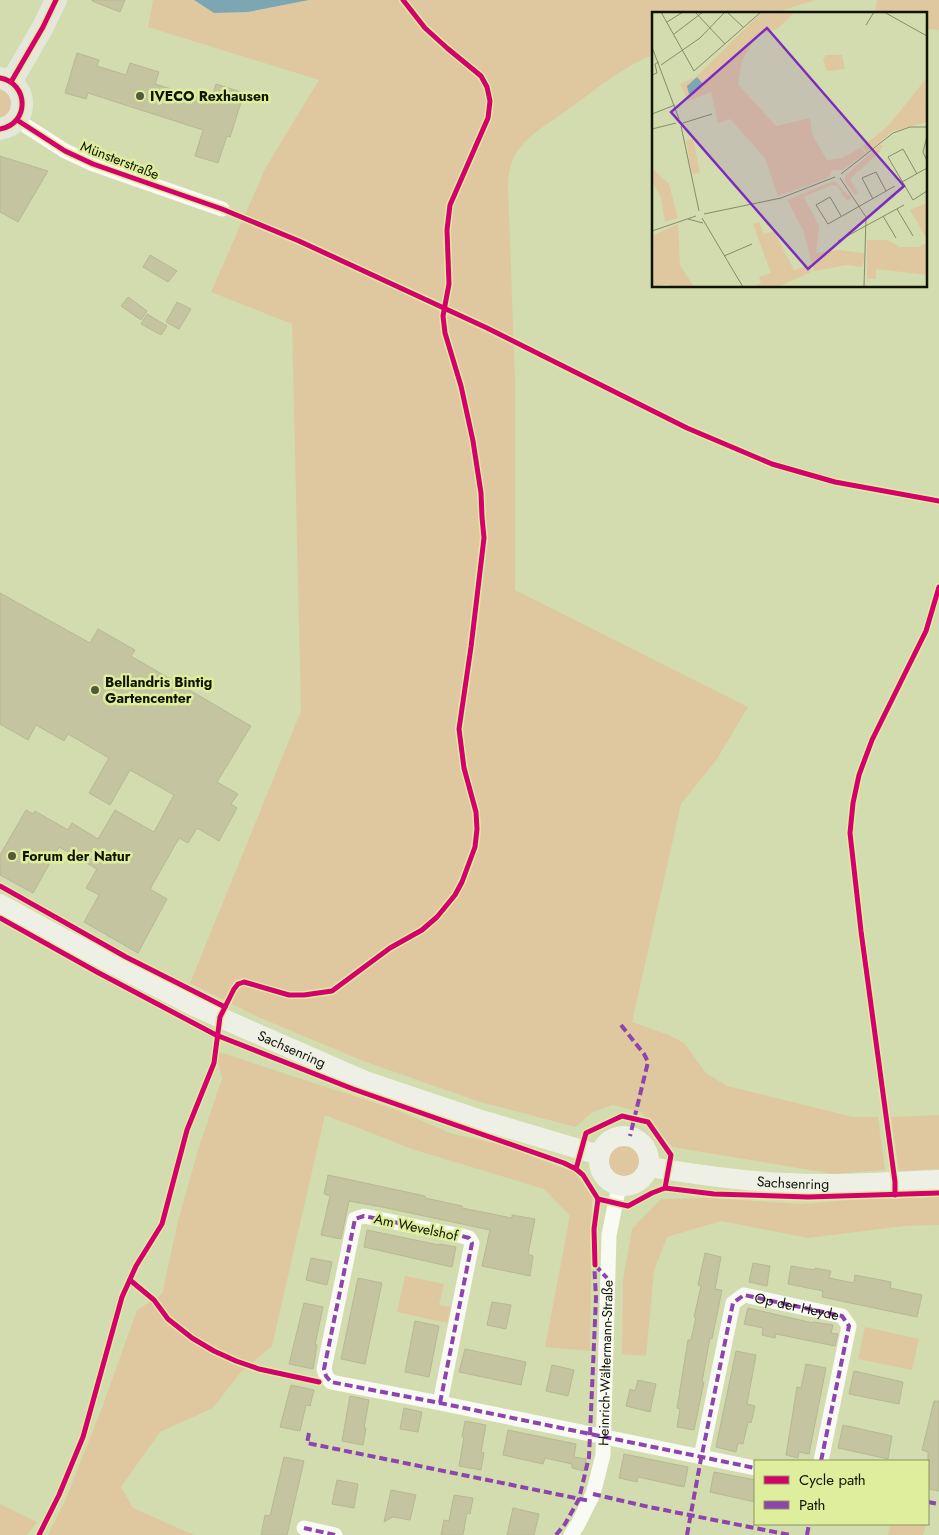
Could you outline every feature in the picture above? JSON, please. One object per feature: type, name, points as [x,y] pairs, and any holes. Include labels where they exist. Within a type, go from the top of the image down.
[{"type":"main road","points":[[8,124],[23,107],[23,100],[21,93],[6,80],[39,34],[56,0]]},
{"type":"street","name":"Münsterstraße","points":[[8,124],[93,164],[222,209]]},
{"type":"street","name":"Sachsenring","points":[[0,904],[196,1007],[365,1081],[478,1119],[599,1155]]},
{"type":"street","points":[[622,1136],[630,1136],[637,1139],[648,1151],[649,1167],[647,1173],[638,1183],[626,1187],[619,1186],[607,1180],[603,1175],[600,1169],[599,1155],[607,1142],[622,1136]]},
{"type":"street","name":"Sachsenring","points":[[649,1167],[718,1178],[786,1183],[824,1184],[939,1180]]},
{"type":"street","name":"Heinrich-Wältermann-Straße","points":[[571,1535],[593,1494],[603,1455],[609,1235],[619,1186]]},
{"type":"street","name":"Am Wevelshof","points":[[440,1402],[472,1242],[469,1238],[462,1236],[364,1216],[355,1219],[324,1369],[326,1376],[331,1382],[440,1402],[603,1436]]},
{"type":"street","name":"Op der Heyde","points":[[701,1457],[733,1303],[744,1295],[842,1316],[848,1326],[821,1460]]},
{"type":"street","points":[[603,1436],[754,1468]]},
{"type":"street","points":[[304,1528],[335,1535]]},
{"type":"shaded area","points":[[153,0],[194,0],[214,13],[248,12],[309,0],[815,0],[777,12],[652,12],[652,55],[618,74],[539,130],[521,146],[514,156],[510,167],[508,186],[515,381],[515,590],[748,707],[717,759],[681,804],[632,1022],[669,1035],[684,1043],[706,1073],[727,1086],[853,1117],[878,1117],[885,1170],[834,1174],[672,1147],[641,1112],[613,1105],[592,1112],[576,1127],[480,1102],[366,1062],[258,1017],[190,983],[301,711],[292,324],[211,292],[266,167],[319,80],[148,27]]},
{"type":"shaded area","points":[[877,0],[939,0],[939,30],[926,29],[926,12],[875,12]]},
{"type":"shaded area","points":[[0,87],[12,98],[9,114],[0,119]]},
{"type":"shaded area","points":[[216,1051],[397,1110],[450,1133],[499,1144],[576,1173],[592,1198],[590,1351],[545,1347],[570,1216],[544,1189],[412,1149],[325,1115],[272,1346],[240,1373],[213,1408],[160,1432],[121,1487],[133,1508],[194,1535],[48,1535],[65,1501],[103,1405],[137,1310],[162,1294],[178,1221],[199,1147],[222,1079]]},
{"type":"shaded area","points":[[939,1115],[939,1169],[899,1171],[891,1117]]},
{"type":"shaded area","points":[[624,1145],[630,1146],[635,1150],[639,1155],[639,1167],[635,1172],[630,1176],[624,1177],[618,1176],[613,1172],[609,1167],[608,1161],[609,1155],[613,1150],[618,1146]]},
{"type":"shaded area","points":[[939,1196],[939,1225],[904,1226],[808,1238],[721,1221],[667,1237],[654,1271],[646,1356],[622,1354],[623,1280],[632,1229],[661,1199],[710,1198],[802,1204],[885,1197]]},
{"type":"shaded area","points":[[405,1276],[444,1284],[439,1305],[451,1307],[447,1323],[397,1312]]},
{"type":"shaded area","points":[[865,1327],[919,1339],[912,1370],[858,1359]]},
{"type":"shaded area","points":[[0,1504],[37,1522],[27,1535],[0,1535]]},
{"type":"shaded area","points":[[890,1525],[926,1525],[923,1535],[888,1535]]},
{"type":"water","points":[[194,0],[309,0],[248,12],[214,13]]},
{"type":"building","points":[[92,0],[125,0],[120,12]]},
{"type":"building","points":[[77,53],[99,60],[97,66],[126,75],[130,63],[159,72],[155,84],[211,101],[216,84],[244,93],[230,137],[227,136],[218,163],[195,156],[203,130],[88,93],[86,99],[65,93]]},
{"type":"building","points":[[0,156],[48,171],[18,222],[0,212]]},
{"type":"building","points":[[150,255],[177,271],[168,282],[143,267]]},
{"type":"building","points":[[128,297],[147,311],[141,320],[121,306]]},
{"type":"building","points":[[177,302],[191,309],[179,329],[166,322]]},
{"type":"building","points":[[147,314],[167,326],[161,335],[141,324]]},
{"type":"building","points":[[0,593],[90,643],[98,629],[135,650],[131,656],[251,726],[217,782],[238,794],[231,804],[237,808],[219,841],[197,828],[188,843],[179,838],[150,889],[167,899],[138,953],[84,922],[99,895],[86,888],[97,869],[59,847],[33,893],[0,875],[0,855],[26,810],[33,814],[35,811],[68,830],[72,823],[98,839],[115,810],[154,832],[174,795],[130,770],[110,805],[89,793],[109,758],[68,734],[64,741],[36,725],[28,740],[0,724]]},
{"type":"building","points":[[328,1175],[425,1196],[425,1198],[462,1206],[462,1208],[512,1218],[512,1215],[535,1219],[528,1254],[533,1256],[530,1276],[482,1266],[490,1230],[382,1207],[349,1201],[341,1239],[321,1235],[330,1196],[324,1194]]},
{"type":"building","points":[[367,1230],[456,1247],[452,1267],[364,1247]]},
{"type":"building","points":[[705,1253],[721,1257],[715,1289],[722,1290],[712,1339],[710,1338],[702,1382],[704,1382],[694,1430],[677,1427],[680,1409],[677,1408],[688,1340],[691,1340],[696,1317],[694,1317],[701,1286],[698,1285]]},
{"type":"building","points":[[311,1258],[332,1262],[327,1285],[306,1280]]},
{"type":"building","points":[[753,1263],[770,1266],[767,1286],[749,1282]]},
{"type":"building","points":[[791,1266],[831,1271],[829,1278],[854,1283],[855,1275],[891,1282],[890,1288],[922,1295],[917,1317],[822,1297],[823,1291],[788,1284]]},
{"type":"building","points":[[358,1278],[382,1283],[365,1364],[341,1359]]},
{"type":"building","points":[[492,1302],[511,1305],[506,1329],[487,1325]]},
{"type":"building","points":[[304,1303],[323,1307],[315,1345],[317,1345],[313,1369],[289,1364]]},
{"type":"building","points":[[748,1308],[813,1323],[833,1325],[831,1333],[838,1334],[835,1346],[776,1334],[775,1338],[762,1335],[763,1328],[744,1324]]},
{"type":"building","points":[[415,1321],[439,1326],[429,1377],[405,1372]]},
{"type":"building","points":[[465,1349],[526,1362],[521,1385],[459,1372]]},
{"type":"building","points":[[736,1351],[756,1355],[747,1404],[755,1406],[751,1423],[748,1422],[743,1444],[738,1443],[736,1452],[716,1447]]},
{"type":"building","points":[[806,1364],[826,1368],[809,1454],[799,1452],[798,1458],[786,1455],[797,1387],[801,1388]]},
{"type":"building","points":[[552,1365],[574,1370],[568,1396],[546,1391]]},
{"type":"building","points":[[854,1371],[903,1382],[899,1404],[849,1394]]},
{"type":"building","points":[[638,1380],[656,1384],[650,1412],[626,1406],[630,1389],[635,1391]]},
{"type":"building","points":[[291,1385],[314,1390],[310,1406],[306,1405],[300,1431],[280,1427]]},
{"type":"building","points":[[350,1396],[369,1400],[363,1445],[342,1441]]},
{"type":"building","points":[[934,1401],[939,1401],[939,1491],[929,1489],[928,1452],[922,1450]]},
{"type":"building","points":[[404,1408],[422,1412],[418,1432],[400,1429]]},
{"type":"building","points":[[465,1421],[486,1425],[481,1452],[484,1453],[481,1470],[459,1466]]},
{"type":"building","points":[[843,1425],[892,1436],[888,1459],[838,1448]]},
{"type":"building","points":[[508,1430],[576,1444],[574,1457],[586,1459],[584,1471],[572,1468],[572,1464],[545,1458],[543,1464],[503,1455]]},
{"type":"building","points":[[624,1454],[688,1467],[684,1487],[638,1477],[637,1482],[619,1478]]},
{"type":"building","points":[[284,1457],[304,1461],[287,1535],[261,1535],[265,1515],[270,1516]]},
{"type":"building","points":[[714,1472],[754,1480],[754,1502],[710,1492]]},
{"type":"building","points":[[337,1480],[358,1484],[354,1508],[332,1504]]},
{"type":"building","points":[[391,1490],[416,1495],[410,1520],[393,1517],[384,1522]]},
{"type":"building","points":[[454,1495],[473,1498],[470,1514],[467,1513],[463,1535],[441,1535],[444,1520],[449,1521]]},
{"type":"building","points":[[513,1508],[539,1514],[534,1535],[507,1535]]},
{"type":"marked path","points":[[621,1025],[648,1062],[630,1136]]},
{"type":"marked path","points":[[364,1216],[462,1236],[469,1238],[472,1243],[440,1403],[331,1382],[326,1376],[324,1369],[355,1219],[364,1216]]},
{"type":"marked path","points":[[556,1535],[565,1524],[579,1499],[589,1457],[596,1298],[594,1261]]},
{"type":"marked path","points":[[595,1265],[607,1278]]},
{"type":"marked path","points":[[687,1535],[733,1303],[744,1295],[842,1316],[849,1326],[821,1460]]},
{"type":"marked path","points":[[440,1403],[754,1468]]},
{"type":"marked path","points":[[309,1433],[307,1443],[590,1501]]},
{"type":"marked path","points":[[593,1494],[790,1535]]},
{"type":"marked path","points":[[929,1502],[939,1504]]},
{"type":"marked path","points":[[807,1535],[809,1525]]},
{"type":"marked path","points":[[304,1528],[335,1535]]},
{"type":"cycle path","points":[[11,82],[43,27],[56,0]]},
{"type":"cycle path","points":[[39,1535],[59,1495],[83,1437],[122,1297],[136,1266],[162,1224],[187,1130],[214,1063],[220,1017],[234,989],[238,984],[244,982],[289,995],[332,991],[390,948],[422,930],[437,917],[455,895],[475,847],[476,812],[464,768],[459,729],[484,538],[481,493],[473,441],[461,386],[445,333],[443,316],[449,284],[447,230],[450,205],[488,118],[490,101],[487,87],[481,76],[425,28],[403,0]]},
{"type":"cycle path","points":[[0,78],[10,81],[16,87],[21,95],[22,104],[17,120],[10,126],[0,129]]},
{"type":"cycle path","points":[[17,120],[65,151],[93,164],[222,209],[299,241],[487,328],[687,428],[772,464],[835,482],[939,501]]},
{"type":"cycle path","points":[[895,1195],[895,1182],[861,931],[850,833],[853,803],[859,775],[872,740],[926,631],[939,587]]},
{"type":"cycle path","points":[[0,886],[126,957],[225,1007]]},
{"type":"cycle path","points":[[0,918],[216,1035],[353,1089],[564,1163],[576,1169]]},
{"type":"cycle path","points":[[665,1188],[671,1155],[648,1122],[622,1116],[586,1133],[576,1169],[583,1175],[598,1199],[628,1206],[665,1188],[714,1194],[808,1197],[939,1193]]},
{"type":"cycle path","points":[[595,1265],[594,1229],[598,1199]]},
{"type":"cycle path","points":[[130,1280],[154,1300],[168,1319],[192,1338],[214,1351],[259,1369],[319,1382]]},
{"type":"place","name":"IVECO Rexhausen","points":[[140,96]]},
{"type":"place","name":"Bellandris Bintig Gartencenter","points":[[95,690]]},
{"type":"place","name":"Forum der Natur","points":[[12,856]]}]
